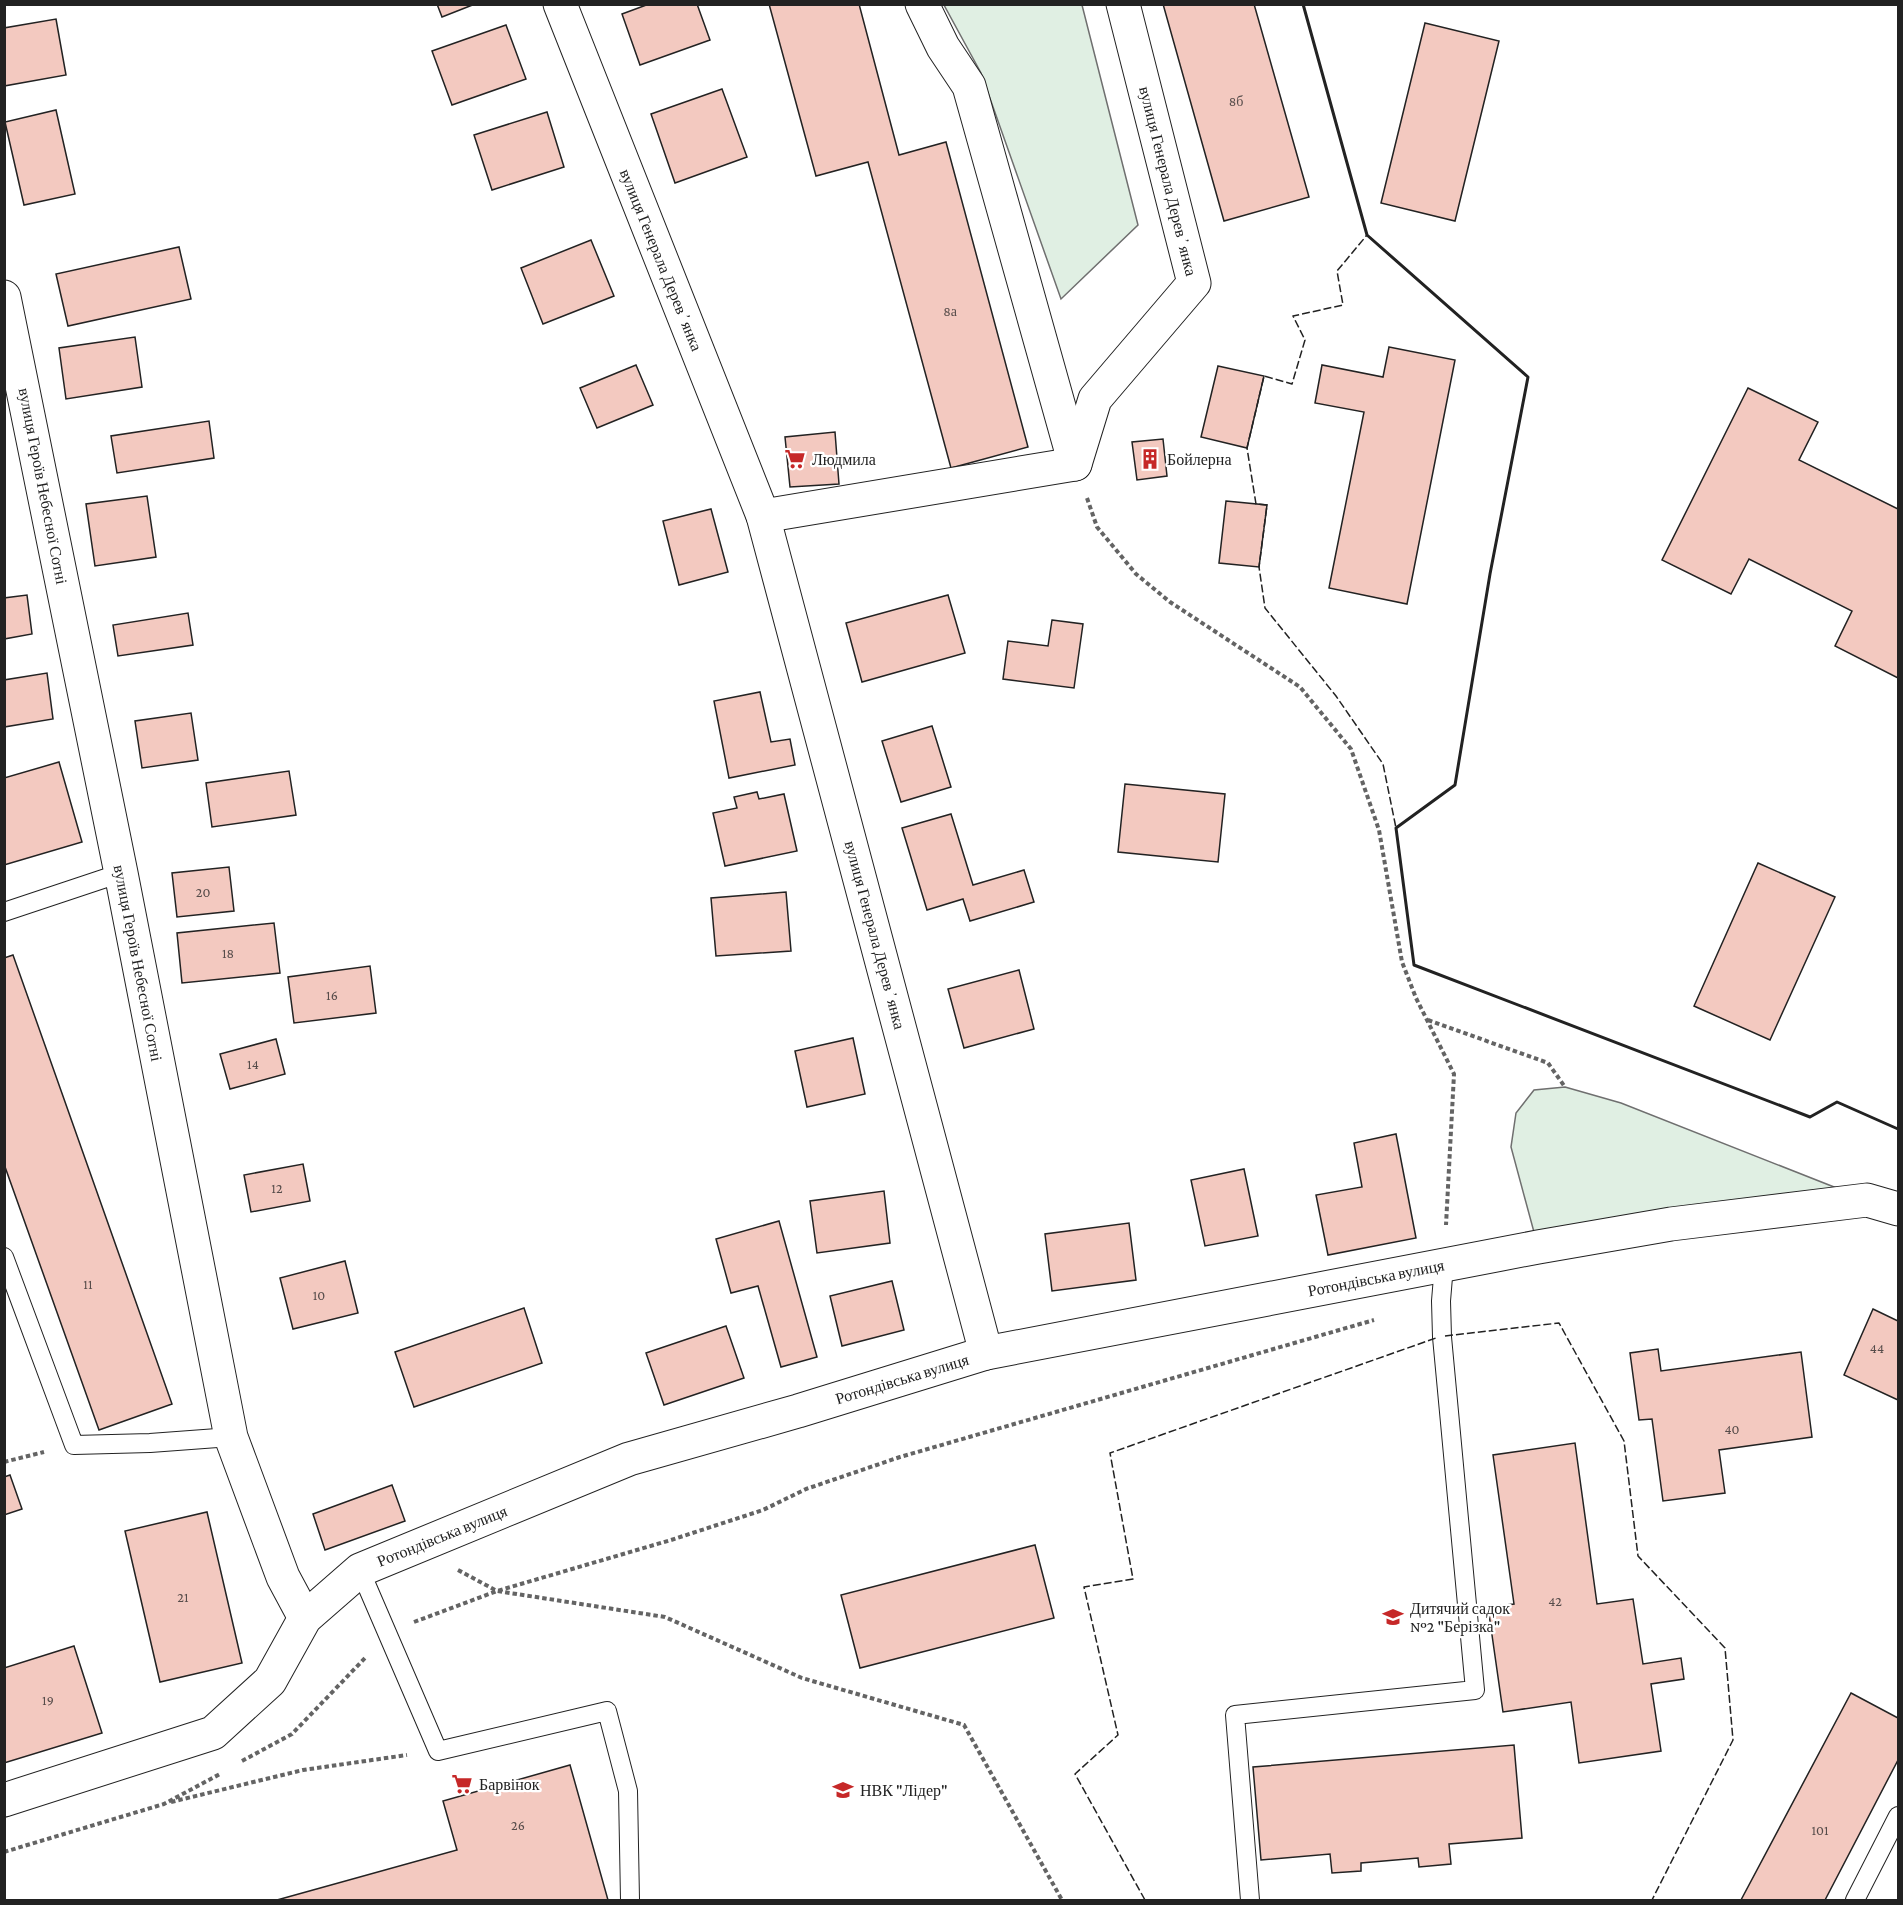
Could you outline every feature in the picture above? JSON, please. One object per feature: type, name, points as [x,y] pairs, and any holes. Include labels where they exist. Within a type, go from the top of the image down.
[{"type":"street","name":"вулиця Генерала Деревʼянка","points":[[560,4],[763,516],[986,1353]]},
{"type":"street","points":[[763,516],[1075,464],[969,86],[943,46],[922,4]]},
{"type":"street","name":"вулиця Генерала Деревʼянка","points":[[1075,464],[1095,399],[1194,283],[1123,4]]},
{"type":"street","name":"вулиця Героїв Небесної Сотні","points":[[4,297],[121,873],[231,1437],[283,1577],[305,1618]]},
{"type":"street","name":"Ротондівська вулиця","points":[[4,1800],[213,1733],[270,1681],[305,1618],[360,1570],[629,1459],[798,1411],[986,1353],[1671,1224],[1866,1200],[1899,1209]]},
{"type":"lane","points":[[4,912],[121,873]]},
{"type":"lane","points":[[4,1257],[74,1444],[150,1443],[231,1437]]},
{"type":"lane","points":[[1250,1900],[1235,1715],[1475,1690],[1442,1336],[1441,1301],[1444,1265]]},
{"type":"lane","points":[[360,1570],[438,1751],[607,1711],[628,1791],[630,1900]]},
{"type":"lane","points":[[1855,1900],[1899,1816]]},
{"type":"path","points":[[1075,464],[1097,527],[1136,574],[1180,609],[1300,687],[1351,748],[1379,830],[1402,962],[1416,998],[1454,1074],[1444,1265]]},
{"type":"path","points":[[1427,1019],[1548,1063],[1565,1087]]},
{"type":"path","points":[[233,1766],[292,1734],[388,1632],[497,1591],[671,1540],[763,1510],[806,1489],[900,1457],[1383,1317]]},
{"type":"path","points":[[4,1462],[74,1444]]},
{"type":"path","points":[[456,1569],[497,1591],[665,1617],[802,1678],[964,1725],[1062,1900]]},
{"type":"path","points":[[4,1852],[164,1804],[303,1770],[438,1751]]},
{"type":"path","points":[[164,1804],[223,1772]]},
{"type":"green space","points":[[944,5],[1082,5],[1138,225],[1061,299],[981,73]]},
{"type":"green space","points":[[1565,1087],[1621,1103],[1867,1200],[1538,1247],[1511,1147],[1516,1113],[1534,1090]]},
{"type":"building","points":[[437,4],[475,4],[442,17]]},
{"type":"building","points":[[649,4],[697,4],[710,40],[640,65],[622,14]]},
{"type":"building","points":[[769,4],[859,4],[899,155],[946,142],[1028,447],[951,468],[868,162],[816,176]]},
{"type":"building","points":[[1163,4],[1254,4],[1309,197],[1224,221]]},
{"type":"building","points":[[56,19],[66,75],[4,86],[4,28]]},
{"type":"building","points":[[1425,23],[1499,41],[1455,221],[1381,203]]},
{"type":"building","points":[[506,25],[526,79],[452,105],[432,51]]},
{"type":"building","points":[[722,89],[747,157],[675,183],[651,114]]},
{"type":"building","points":[[56,110],[75,194],[24,205],[5,122]]},
{"type":"building","points":[[547,112],[564,167],[492,190],[474,135]]},
{"type":"building","points":[[591,240],[614,296],[543,324],[521,268]]},
{"type":"building","points":[[179,247],[191,299],[68,326],[56,274]]},
{"type":"building","points":[[135,337],[142,387],[66,399],[59,348]]},
{"type":"building","points":[[1389,347],[1455,360],[1407,604],[1329,588],[1364,412],[1315,403],[1322,365],[1383,377]]},
{"type":"building","points":[[636,365],[653,405],[597,428],[580,388]]},
{"type":"building","points":[[1218,366],[1264,376],[1247,448],[1201,437]]},
{"type":"building","points":[[1748,388],[1818,422],[1799,460],[1898,509],[1898,678],[1835,646],[1852,611],[1749,559],[1731,594],[1662,560]]},
{"type":"building","points":[[209,421],[214,458],[117,473],[111,436]]},
{"type":"building","points":[[835,432],[839,484],[790,487],[785,437]]},
{"type":"building","name":"Бойлерна","points":[[1163,439],[1167,476],[1137,480],[1132,442]]},
{"type":"building","points":[[147,496],[156,557],[95,566],[86,504]]},
{"type":"building","points":[[1226,501],[1267,505],[1259,567],[1219,563]]},
{"type":"building","points":[[711,509],[728,572],[679,585],[663,521]]},
{"type":"building","points":[[27,595],[32,634],[4,639],[4,598]]},
{"type":"building","points":[[948,595],[965,653],[862,682],[846,623]]},
{"type":"building","points":[[188,613],[193,645],[118,656],[113,625]]},
{"type":"building","points":[[1052,620],[1083,624],[1074,688],[1003,679],[1008,641],[1048,646]]},
{"type":"building","points":[[47,673],[53,719],[4,727],[4,680]]},
{"type":"building","points":[[760,692],[771,742],[790,739],[795,765],[729,778],[714,701]]},
{"type":"building","points":[[191,713],[198,760],[142,768],[135,721]]},
{"type":"building","points":[[932,726],[951,787],[901,802],[882,741]]},
{"type":"building","points":[[59,762],[82,842],[4,865],[4,778]]},
{"type":"building","points":[[289,771],[296,815],[212,827],[206,783]]},
{"type":"building","points":[[1125,784],[1225,794],[1218,862],[1118,852]]},
{"type":"building","points":[[757,792],[759,799],[784,794],[797,851],[725,866],[713,813],[737,808],[734,797]]},
{"type":"building","points":[[951,814],[973,885],[1024,870],[1034,902],[970,921],[963,899],[927,910],[902,828]]},
{"type":"building","points":[[1758,863],[1835,897],[1770,1040],[1694,1006]]},
{"type":"building","points":[[229,867],[234,911],[177,917],[172,873]]},
{"type":"building","points":[[786,892],[791,951],[716,956],[711,898]]},
{"type":"building","points":[[274,923],[280,973],[182,983],[177,933]]},
{"type":"building","points":[[13,955],[172,1404],[99,1430],[4,1164],[4,958]]},
{"type":"building","points":[[370,966],[376,1013],[294,1023],[288,977]]},
{"type":"building","points":[[1019,970],[1034,1029],[964,1048],[948,989]]},
{"type":"building","points":[[853,1038],[865,1094],[807,1107],[795,1051]]},
{"type":"building","points":[[276,1039],[285,1074],[230,1089],[220,1054]]},
{"type":"building","points":[[1396,1134],[1416,1238],[1328,1255],[1316,1195],[1362,1187],[1354,1143]]},
{"type":"building","points":[[303,1164],[310,1201],[251,1212],[244,1175]]},
{"type":"building","points":[[1244,1169],[1258,1236],[1205,1246],[1191,1180]]},
{"type":"building","points":[[884,1191],[890,1243],[817,1253],[810,1201]]},
{"type":"building","points":[[779,1221],[817,1357],[781,1367],[758,1286],[731,1293],[716,1239]]},
{"type":"building","points":[[1129,1223],[1136,1280],[1052,1291],[1045,1234]]},
{"type":"building","points":[[345,1261],[358,1313],[293,1329],[280,1278]]},
{"type":"building","points":[[892,1281],[904,1330],[842,1346],[830,1296]]},
{"type":"building","points":[[524,1308],[542,1363],[414,1407],[395,1352]]},
{"type":"building","points":[[1873,1309],[1898,1321],[1898,1400],[1844,1375]]},
{"type":"building","points":[[726,1326],[744,1378],[664,1405],[646,1353]]},
{"type":"building","points":[[1658,1349],[1661,1371],[1801,1352],[1812,1437],[1719,1450],[1725,1493],[1663,1501],[1652,1419],[1639,1420],[1630,1353]]},
{"type":"building","points":[[1575,1443],[1597,1604],[1633,1599],[1643,1664],[1681,1658],[1684,1679],[1651,1684],[1661,1751],[1579,1763],[1571,1702],[1503,1712],[1488,1607],[1514,1604],[1493,1455]]},
{"type":"building","points":[[10,1475],[22,1509],[4,1515],[4,1477]]},
{"type":"building","points":[[392,1485],[405,1521],[325,1550],[313,1514]]},
{"type":"building","points":[[207,1512],[242,1663],[160,1682],[125,1531]]},
{"type":"building","points":[[1035,1545],[1054,1618],[860,1668],[841,1595]]},
{"type":"building","points":[[74,1646],[102,1733],[4,1763],[4,1668]]},
{"type":"building","points":[[1851,1693],[1898,1718],[1898,1760],[1825,1900],[1741,1900]]},
{"type":"building","points":[[1514,1745],[1522,1838],[1449,1844],[1451,1864],[1419,1867],[1418,1858],[1361,1863],[1361,1871],[1332,1873],[1330,1854],[1261,1860],[1253,1767]]},
{"type":"building","points":[[570,1765],[608,1900],[277,1900],[457,1850],[443,1801]]},
{"type":"fence","points":[[1367,235],[1528,377],[1490,574],[1455,785],[1396,828],[1383,764],[1336,696],[1265,608],[1259,567],[1267,505],[1256,504],[1247,448],[1264,376],[1292,384],[1305,340],[1293,316],[1343,305],[1337,271],[1367,235]]},
{"type":"fence","points":[[1445,1336],[1559,1323],[1624,1441],[1638,1556],[1725,1648],[1733,1740],[1652,1900]]},
{"type":"fence","points":[[1145,1900],[1075,1774],[1118,1735],[1084,1587],[1133,1579],[1110,1453],[1436,1338]]},
{"type":"wall","points":[[1303,4],[1367,235],[1528,377],[1490,574],[1455,785],[1396,828],[1414,965],[1810,1117],[1837,1102],[1898,1129]]},
{"type":"place","name":"Людмила","points":[[795,459]]},
{"type":"place","name":"Бойлерна","points":[[1150,459]]},
{"type":"place","name":"Дитячий садок №2 \"Берізка\"","points":[[1393,1617]]},
{"type":"place","name":"Барвінок","points":[[462,1784]]},
{"type":"place","name":"НВК \"Лідер\"","points":[[843,1790]]}]
